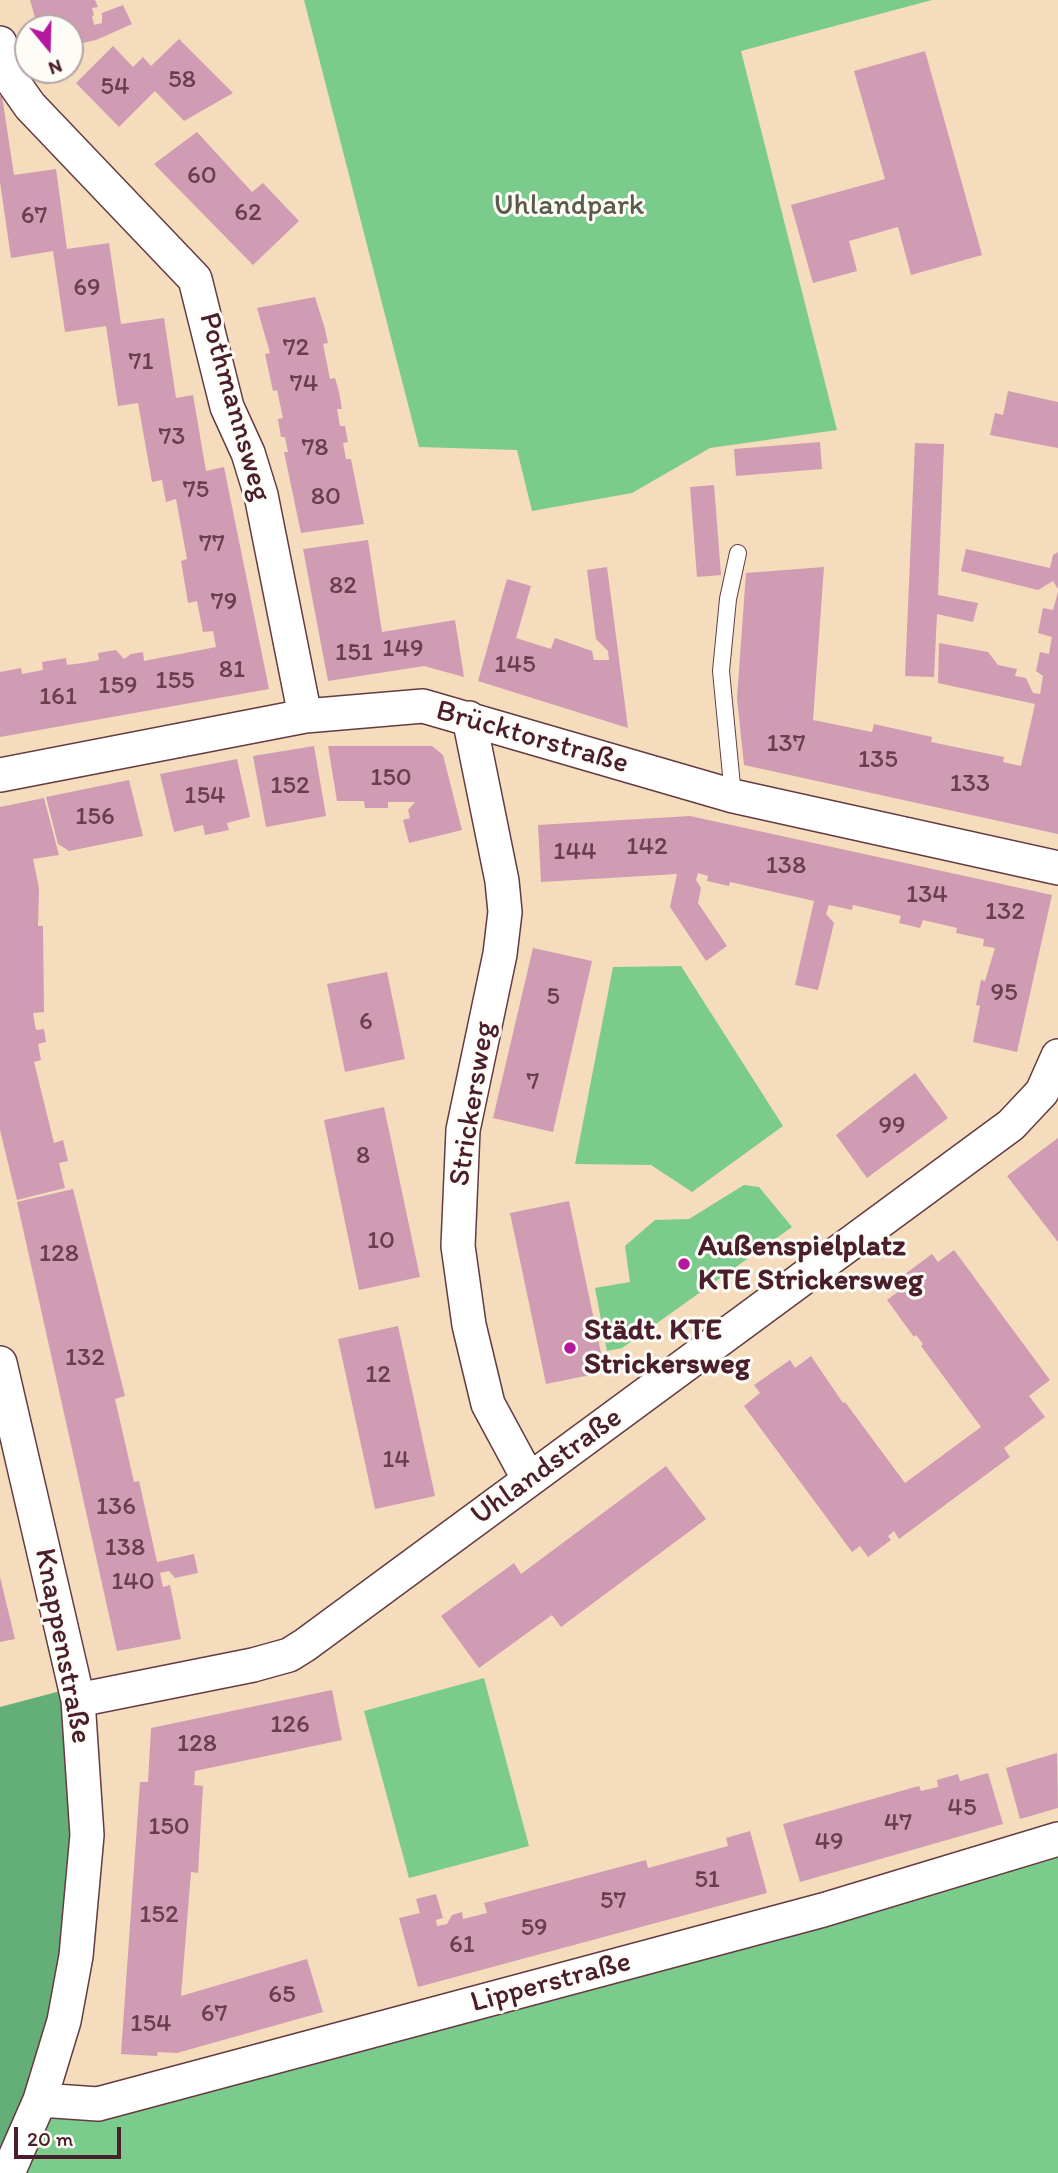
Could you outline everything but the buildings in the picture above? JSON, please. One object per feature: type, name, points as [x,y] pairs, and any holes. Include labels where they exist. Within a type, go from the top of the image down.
[{"type":"street","name":"Pothmannsweg","points":[[0,43],[9,76],[30,106],[195,279],[227,407],[248,453],[261,495],[305,716]]},
{"type":"street","name":"Brücktorstraße","points":[[0,775],[305,716],[405,705],[423,706],[733,796],[1058,868]]},
{"type":"street","name":"Strickersweg","points":[[469,718],[502,881],[505,912],[500,954],[461,1139],[458,1246],[469,1325],[488,1404],[529,1480]]},
{"type":"street","name":"Uhlandstraße","points":[[78,1700],[253,1665],[289,1655],[1011,1125],[1042,1092],[1058,1056]]},
{"type":"street","name":"Knappenstraße","points":[[0,1363],[78,1700],[87,1804],[82,1910],[64,2021],[40,2100],[8,2173]]},
{"type":"street","name":"Lipperstraße","points":[[40,2100],[98,2104],[823,1910],[1058,1839]]},
{"type":"lane","points":[[733,796],[721,671],[728,599],[738,553]]},
{"type":"green space","name":"Uhlandpark","points":[[304,0],[932,0],[741,51],[837,430],[710,448],[632,493],[532,511],[517,450],[419,447]]},
{"type":"green space","points":[[681,966],[783,1126],[692,1192],[651,1165],[575,1164],[613,967]]},
{"type":"green space","name":"Außenspielplatz KTE Strickersweg","points":[[744,1185],[759,1187],[792,1227],[622,1348],[607,1351],[595,1288],[630,1282],[625,1246],[655,1220],[689,1219]]},
{"type":"green space","points":[[484,1678],[529,1846],[409,1878],[364,1711]]},
{"type":"green space","points":[[68,1689],[76,1950],[0,2173],[0,1707]]},
{"type":"green space","points":[[1058,1838],[1058,2173],[12,2173],[40,2103]]},
{"type":"place","name":"Außenspielplatz KTE Strickersweg","points":[[684,1264]]},
{"type":"place","name":"Städt. KTE Strickersweg","points":[[570,1348]]}]
